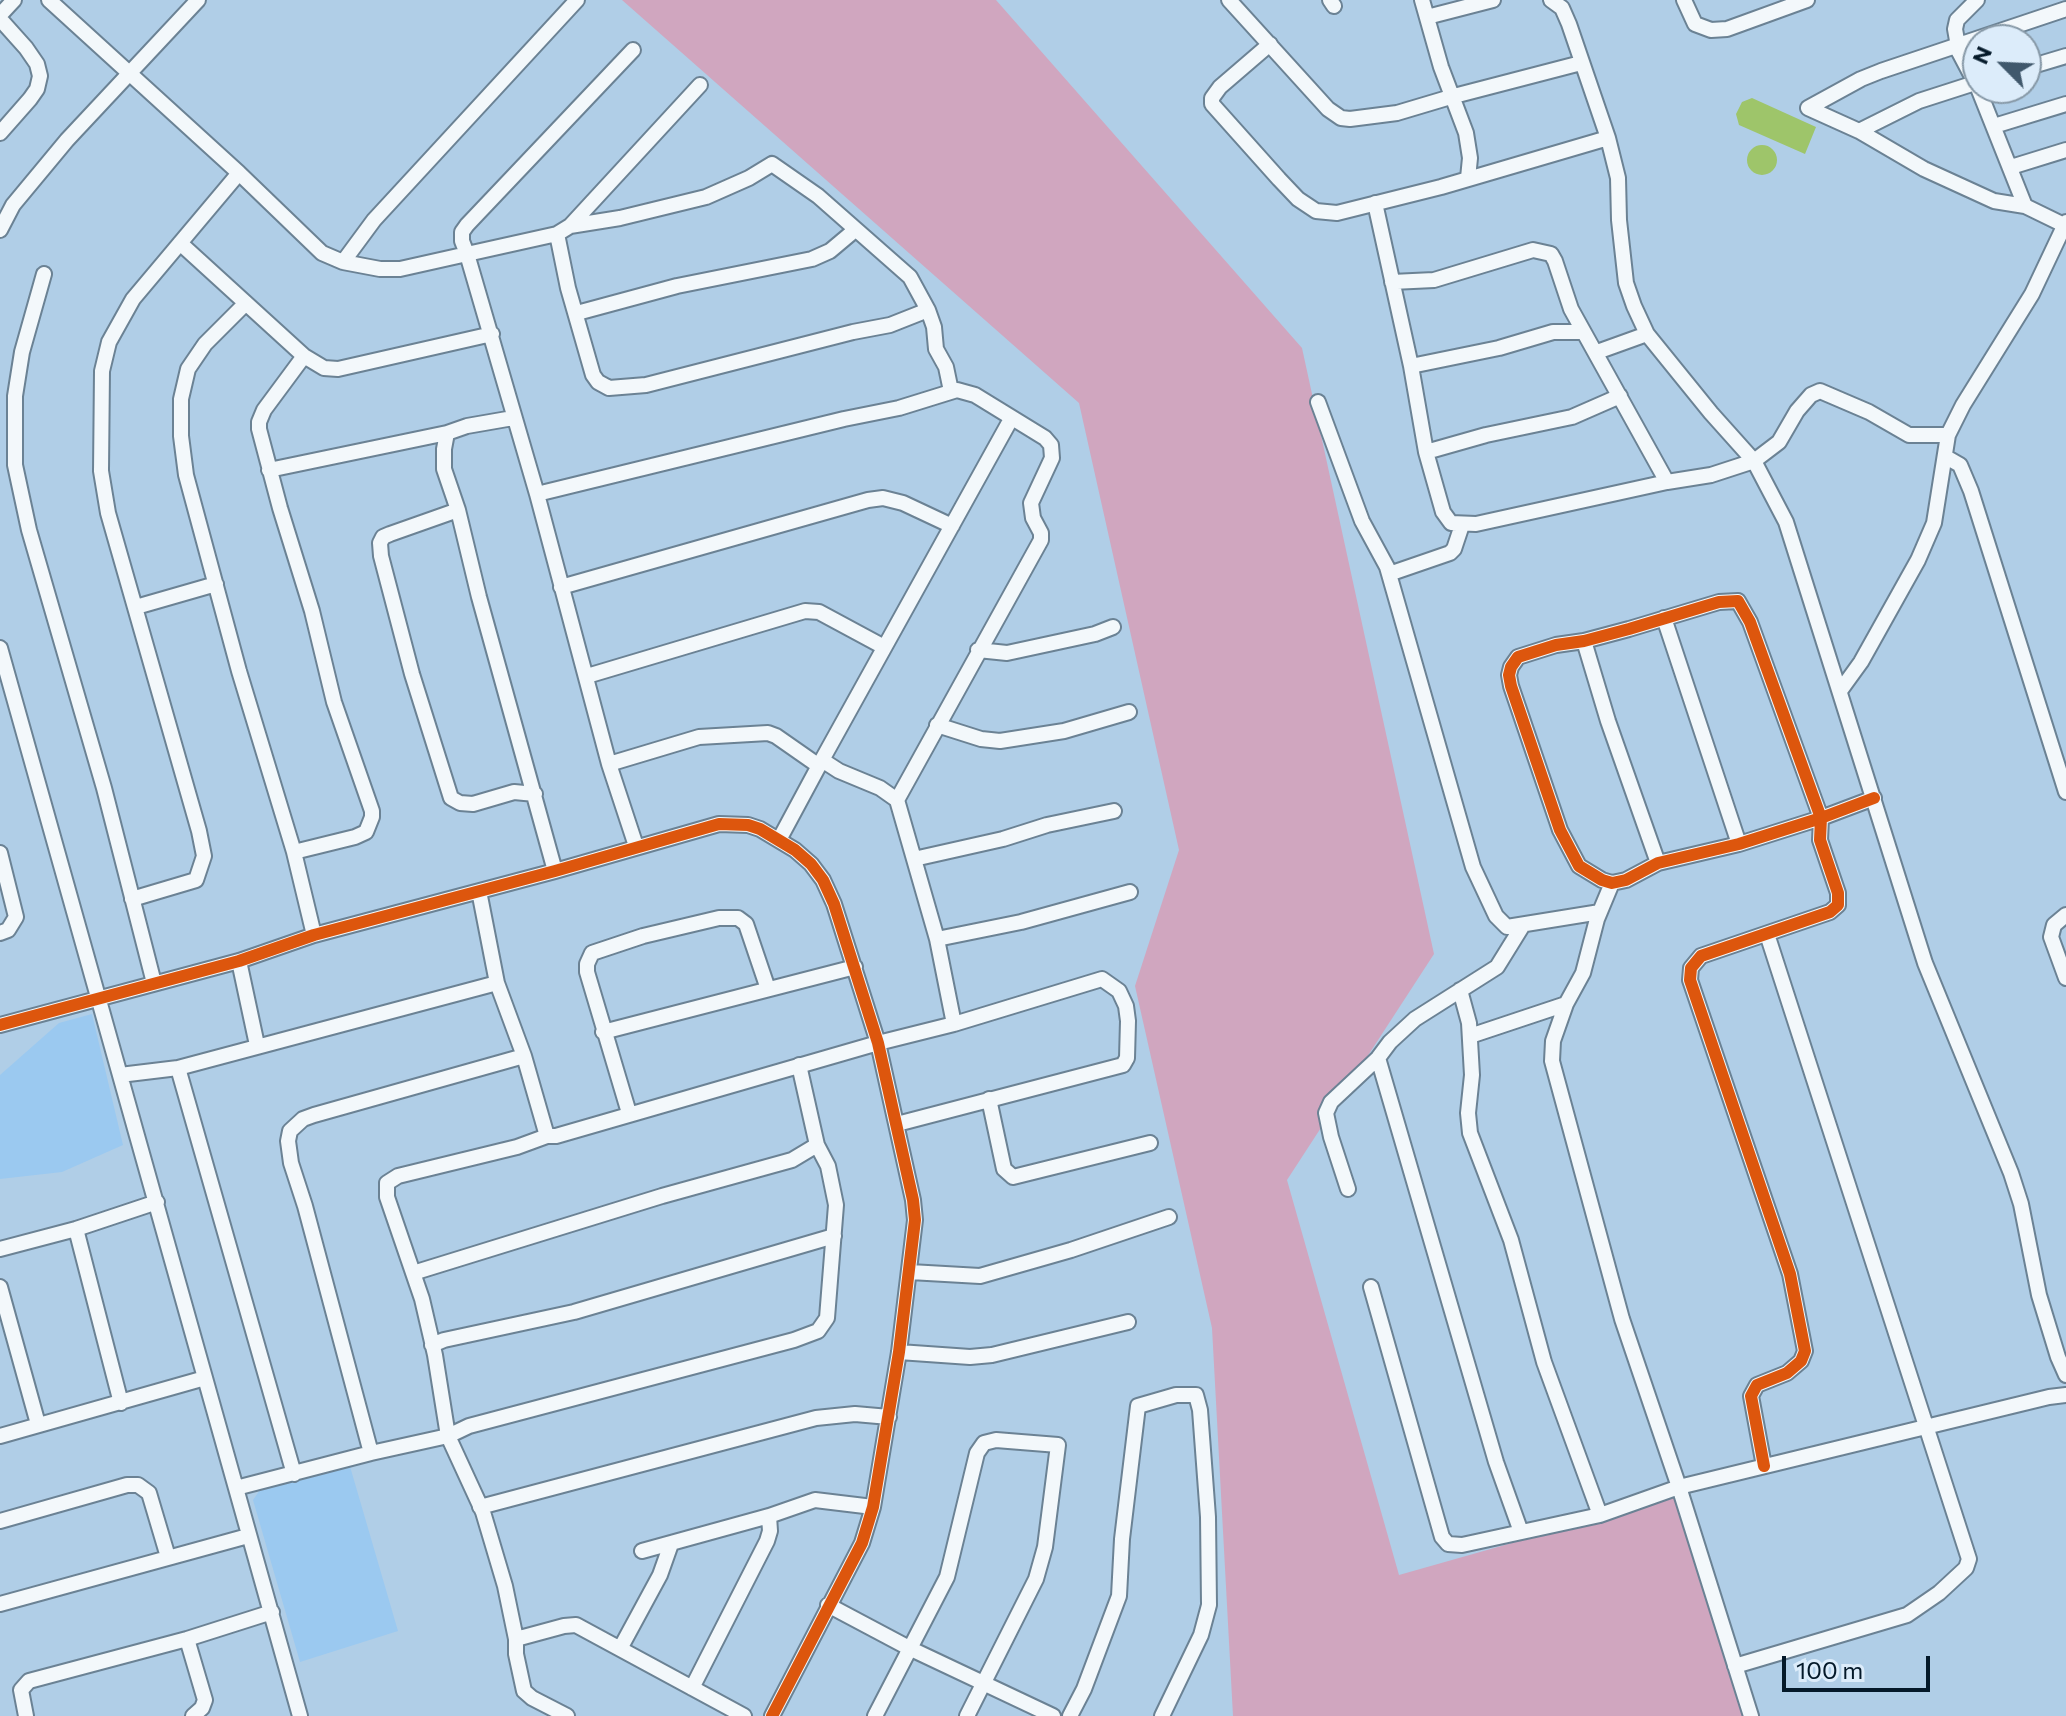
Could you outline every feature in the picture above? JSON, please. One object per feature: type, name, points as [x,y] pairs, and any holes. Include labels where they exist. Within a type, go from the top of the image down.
[{"type":"street","points":[[0,133],[30,99],[37,89],[40,76],[37,64],[0,17],[14,0]]},
{"type":"street","points":[[49,0],[239,173],[309,243],[343,262],[380,269],[400,269],[467,254],[706,197],[772,164],[818,196],[910,277],[921,313],[946,367],[951,391]]},
{"type":"street","points":[[0,230],[13,205],[67,140],[198,0]]},
{"type":"street","points":[[343,262],[374,220],[577,0]]},
{"type":"street","points":[[1229,0],[1328,109],[1341,118],[1397,113],[1581,63]]},
{"type":"street","points":[[1422,0],[1441,67],[1466,133],[1470,158],[1468,178]]},
{"type":"street","points":[[1427,17],[1493,0]]},
{"type":"street","points":[[1551,0],[1562,8],[1608,138],[1618,178],[1626,283],[1647,334],[1754,461],[1786,522],[1925,963],[2011,1173],[2021,1204],[2039,1295],[2066,1375]]},
{"type":"street","points":[[1684,0],[1695,24],[1711,30],[1727,29],[1807,0]]},
{"type":"street","points":[[1962,52],[1955,29],[1957,20],[1977,0]]},
{"type":"street","points":[[1840,691],[1861,662],[1918,560],[1934,523],[1948,435],[1963,405],[2032,294],[2065,223],[2025,206],[1994,201],[1924,169],[1859,131],[1808,108],[1861,79],[2066,9]]},
{"type":"street","points":[[1270,44],[1220,87],[1212,98],[1213,107],[1279,179],[1316,211],[1337,213],[1441,187],[1608,138]]},
{"type":"street","points":[[633,50],[467,225],[462,232],[462,241],[537,494],[609,764],[636,846]]},
{"type":"street","points":[[2042,63],[2066,56]]},
{"type":"street","points":[[700,85],[563,230],[568,288],[593,375],[598,382],[614,389],[646,385],[890,325],[921,313]]},
{"type":"street","points":[[1859,131],[1919,101],[1962,89]]},
{"type":"street","points":[[1985,104],[2025,206]]},
{"type":"street","points":[[1994,126],[2066,104]]},
{"type":"street","points":[[2011,167],[2066,150]]},
{"type":"street","points":[[132,899],[196,880],[204,856],[108,513],[101,471],[102,371],[109,342],[120,319],[239,173]]},
{"type":"street","points":[[1375,203],[1411,366],[1426,452],[1445,517],[1451,523],[1462,525],[1534,512],[1711,475],[1754,461],[1779,442],[1797,411],[1811,395],[1820,391],[1869,412],[1909,435],[1948,435]]},
{"type":"street","points":[[577,313],[677,286],[812,259],[830,251],[855,230]]},
{"type":"street","points":[[180,243],[304,356],[324,368],[338,369],[492,334]]},
{"type":"street","points":[[1392,282],[1434,280],[1533,250],[1551,254],[1571,309],[1667,482]]},
{"type":"street","points":[[44,274],[22,352],[13,435],[15,465],[29,530],[104,788],[154,983]]},
{"type":"street","points":[[246,303],[205,344],[188,369],[181,399],[181,436],[186,475],[239,671],[294,852],[314,935]]},
{"type":"street","points":[[1411,366],[1499,348],[1553,332],[1583,332]]},
{"type":"street","points":[[1597,352],[1647,334]]},
{"type":"street","points":[[294,852],[343,841],[366,832],[372,811],[334,702],[310,603],[269,470],[259,422],[276,390],[304,356]]},
{"type":"street","points":[[537,494],[899,408],[951,391],[975,395],[1011,419],[1036,430],[1051,445],[1052,458],[1031,503],[1033,518],[1041,536],[897,800]]},
{"type":"street","points":[[1426,452],[1486,435],[1572,417],[1620,396]]},
{"type":"street","points":[[1318,402],[1362,521],[1389,574],[1473,867],[1496,916],[1507,927],[1600,912]]},
{"type":"street","points":[[269,470],[513,418]]},
{"type":"street","points":[[779,840],[1011,419]]},
{"type":"street","points":[[447,433],[444,469],[458,510],[555,871]]},
{"type":"street","points":[[1946,457],[1960,465],[1971,491],[2066,792]]},
{"type":"street","points":[[561,587],[868,500],[883,498],[903,503],[952,526]]},
{"type":"street","points":[[458,510],[390,534],[383,537],[380,543],[412,674],[451,798],[460,803],[473,804],[514,792],[535,794]]},
{"type":"street","points":[[1389,574],[1450,553],[1462,525]]},
{"type":"street","points":[[136,607],[216,584]]},
{"type":"street","points":[[1764,1466],[1751,1396],[1757,1385],[1787,1373],[1801,1361],[1805,1351],[1790,1274],[1690,980],[1691,968],[1701,956],[1830,912],[1838,905],[1838,893],[1820,840],[1821,818],[1750,622],[1738,601],[1719,602],[1584,641],[1556,645],[1518,657],[1511,667],[1509,675],[1560,830],[1579,866],[1612,883],[1626,880],[1658,863],[1739,844],[1821,818],[1874,798]]},
{"type":"street","points":[[587,676],[805,611],[819,612],[884,647]]},
{"type":"street","points":[[1664,618],[1739,844]]},
{"type":"street","points":[[978,650],[1007,653],[1095,634],[1113,627]]},
{"type":"street","points":[[1584,641],[1608,721],[1658,863]]},
{"type":"street","points":[[0,648],[300,1716]]},
{"type":"street","points":[[937,725],[981,739],[1000,741],[1064,731],[1129,712]]},
{"type":"street","points":[[609,764],[699,737],[768,733],[820,763],[880,788],[897,800],[937,939],[954,1024]]},
{"type":"street","points":[[914,859],[1114,811]]},
{"type":"street","points":[[0,1025],[239,961],[314,935],[719,824],[748,825],[779,840],[811,864],[823,880],[834,904],[878,1043],[915,1220],[899,1352],[873,1507],[862,1543],[772,1716]]},
{"type":"street","points":[[0,853],[16,917],[8,930],[0,933]]},
{"type":"street","points":[[1612,883],[1600,912],[1583,973],[1566,1004],[1553,1041],[1552,1061],[1622,1319],[1751,1716]]},
{"type":"street","points":[[479,891],[497,983],[524,1056],[547,1136]]},
{"type":"street","points":[[937,939],[1021,922],[1130,892]]},
{"type":"street","points":[[2066,915],[2054,925],[2051,937],[2066,978]]},
{"type":"street","points":[[629,1113],[587,972],[589,958],[596,950],[719,918],[738,918],[746,924],[768,989]]},
{"type":"street","points":[[1348,1189],[1326,1113],[1331,1102],[1415,1019],[1497,967],[1523,925]]},
{"type":"street","points":[[1735,1666],[1907,1615],[1939,1593],[1966,1568],[1969,1559],[1767,934]]},
{"type":"street","points":[[239,961],[257,1045]]},
{"type":"street","points":[[603,1032],[855,967]]},
{"type":"street","points":[[567,1716],[532,1698],[522,1687],[505,1586],[480,1507],[448,1436],[432,1345],[413,1273],[387,1197],[387,1183],[398,1176],[427,1167],[517,1147],[799,1065],[954,1024],[1102,979],[1119,991],[1126,1006],[1129,1043],[1123,1065],[897,1124]]},
{"type":"street","points":[[120,1075],[178,1068],[497,983]]},
{"type":"street","points":[[1460,990],[1470,1036],[1470,1133],[1511,1240],[1544,1362],[1600,1515]]},
{"type":"street","points":[[1470,1036],[1566,1004]]},
{"type":"street","points":[[371,1453],[291,1163],[290,1131],[303,1119],[314,1115],[524,1056]]},
{"type":"street","points":[[1378,1058],[1496,1462],[1521,1532]]},
{"type":"street","points":[[236,1488],[448,1436],[469,1426],[818,1331],[827,1318],[836,1205],[828,1166],[817,1145],[799,1065]]},
{"type":"street","points":[[178,1068],[294,1474]]},
{"type":"street","points":[[989,1099],[1004,1169],[1013,1177],[1150,1143]]},
{"type":"street","points":[[413,1273],[662,1196],[792,1160],[817,1145]]},
{"type":"street","points":[[0,1249],[76,1229],[157,1202]]},
{"type":"street","points":[[910,1272],[980,1276],[1169,1217]]},
{"type":"street","points":[[76,1229],[121,1403]]},
{"type":"street","points":[[432,1345],[574,1312],[834,1236]]},
{"type":"street","points":[[0,1287],[38,1424]]},
{"type":"street","points":[[1371,1287],[1442,1537],[1448,1544],[1462,1545],[1600,1515],[1679,1487],[2066,1395]]},
{"type":"street","points":[[899,1352],[970,1357],[992,1355],[1128,1322]]},
{"type":"street","points":[[0,1436],[205,1378]]},
{"type":"street","points":[[1070,1716],[1084,1689],[1119,1596],[1122,1539],[1138,1406],[1176,1395],[1196,1395],[1200,1410],[1208,1517],[1209,1605],[1201,1635],[1162,1716]]},
{"type":"street","points":[[480,1507],[816,1418],[855,1414],[889,1417]]},
{"type":"street","points":[[875,1716],[947,1577],[977,1453],[984,1443],[996,1440],[1058,1445],[1045,1547],[1036,1579],[967,1716]]},
{"type":"street","points":[[0,1521],[127,1485],[138,1485],[149,1493],[168,1557]]},
{"type":"street","points":[[642,1551],[815,1500],[873,1507]]},
{"type":"street","points":[[692,1688],[767,1541],[769,1516]]},
{"type":"street","points":[[0,1604],[248,1536]]},
{"type":"street","points":[[621,1647],[660,1575],[671,1544]]},
{"type":"street","points":[[828,1605],[909,1648],[1053,1716]]},
{"type":"street","points":[[26,1716],[21,1690],[29,1681],[187,1639],[272,1612]]},
{"type":"street","points":[[516,1639],[576,1625],[744,1716]]},
{"type":"street","points":[[187,1639],[205,1700],[193,1716]]},
{"type":"shaded area","points":[[622,0],[996,0],[1302,348],[1434,954],[1287,1180],[1399,1575],[1674,1497],[1742,1716],[1233,1716],[1212,1328],[1135,986],[1179,850],[1079,403]]},
{"type":"shaded area","points":[[1752,98],[1816,127],[1805,154],[1739,125],[1736,114],[1742,102]]},
{"type":"shaded area","points":[[1762,145],[1773,149],[1777,160],[1773,171],[1762,175],[1751,171],[1747,160],[1751,149]]},
{"type":"shaded area","points":[[92,1014],[123,1145],[62,1172],[0,1179],[0,1075],[59,1023]]},
{"type":"shaded area","points":[[349,1463],[398,1631],[300,1662],[253,1500],[262,1487]]},
{"type":"cycle path","points":[[1764,1466],[1751,1396],[1757,1385],[1787,1373],[1801,1361],[1805,1351],[1790,1274],[1690,980],[1691,968],[1701,956],[1830,912],[1838,905],[1838,893],[1820,840],[1821,818],[1750,622],[1738,601],[1719,602],[1584,641],[1556,645],[1518,657],[1511,667],[1511,686],[1560,830],[1579,866],[1602,880],[1612,883],[1626,880],[1658,863],[1739,844],[1821,818],[1874,798]]},
{"type":"cycle path","points":[[0,1025],[239,961],[314,935],[719,824],[748,825],[760,829],[795,850],[811,864],[823,880],[834,904],[878,1043],[915,1220],[899,1352],[873,1507],[862,1543],[772,1716]]}]
